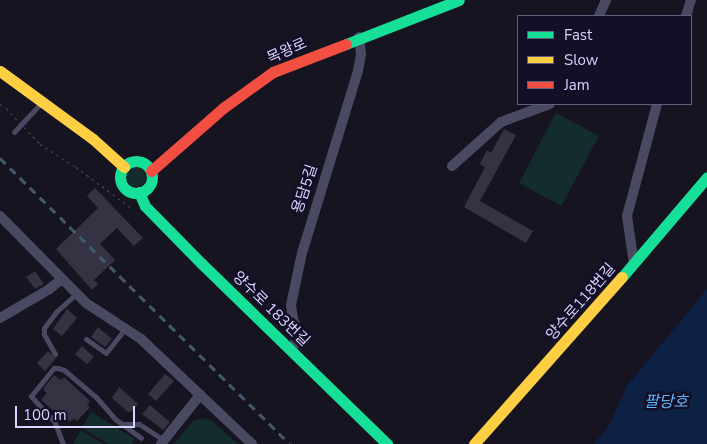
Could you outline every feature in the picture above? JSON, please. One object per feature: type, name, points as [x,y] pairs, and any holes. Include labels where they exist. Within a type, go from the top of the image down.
[{"type":"street","name":"목왕로","points":[[139,192],[150,186],[151,171],[223,108],[273,72],[359,37],[459,0]]},
{"type":"street","points":[[599,15],[606,0]]},
{"type":"street","points":[[686,15],[691,0]]},
{"type":"street","name":"용담5길","points":[[292,350],[299,332],[293,319],[291,304],[302,253],[358,71],[361,54],[359,37]]},
{"type":"street","points":[[0,71],[92,139],[124,167]]},
{"type":"street","points":[[452,166],[500,122],[547,105]]},
{"type":"street","points":[[634,264],[628,216],[658,105]]},
{"type":"street","points":[[139,192],[131,192],[123,185],[121,175],[124,167],[130,162],[140,162],[151,171]]},
{"type":"street","name":"양수로118번길","points":[[474,444],[634,264],[707,177]]},
{"type":"street","name":"양수로 183번길","points":[[139,192],[145,206],[387,444]]},
{"type":"street","points":[[0,216],[90,307],[141,339],[252,444]]},
{"type":"street","points":[[0,318],[48,290],[62,279]]},
{"type":"street","points":[[163,442],[200,395]]},
{"type":"lane","points":[[14,132],[42,102]]},
{"type":"lane","points":[[55,354],[44,334],[44,328],[57,311],[76,294]]},
{"type":"lane","points":[[86,339],[106,353],[125,329]]},
{"type":"lane","points":[[63,444],[54,421],[31,396],[56,368],[64,370],[96,397],[122,424],[141,438]]},
{"type":"lane","points":[[122,424],[139,424],[163,442]]},
{"type":"path","points":[[0,104],[40,144],[76,167],[133,211]]},
{"type":"green space","points":[[556,113],[599,136],[561,206],[519,183]]},
{"type":"green space","points":[[136,167],[143,170],[146,177],[143,184],[136,187],[129,184],[126,177],[129,170]]},
{"type":"green space","points":[[91,412],[135,439],[132,444],[108,444],[82,428]]},
{"type":"green space","points":[[203,418],[212,421],[238,444],[174,444],[194,420]]},
{"type":"green space","points":[[81,430],[103,444],[73,444]]},
{"type":"water","name":"팔당호","points":[[707,289],[707,444],[594,444],[610,424],[627,386]]},
{"type":"building","points":[[504,129],[516,135],[480,201],[533,231],[526,243],[464,207],[485,167],[480,164],[487,150],[491,153]]},
{"type":"building","points":[[95,188],[143,238],[134,246],[117,228],[100,244],[115,260],[94,280],[98,284],[92,290],[56,249],[98,208],[87,196]]},
{"type":"building","points":[[35,271],[44,284],[35,289],[26,277]]},
{"type":"building","points":[[67,309],[77,318],[62,336],[53,329]]},
{"type":"building","points":[[98,327],[112,339],[105,347],[91,337]]},
{"type":"building","points":[[82,346],[94,357],[87,364],[75,354]]},
{"type":"building","points":[[48,351],[56,358],[45,371],[37,363]]},
{"type":"building","points":[[165,374],[174,381],[156,401],[148,394]]},
{"type":"building","points":[[54,375],[61,380],[64,377],[90,401],[87,405],[90,407],[77,421],[74,418],[70,422],[67,419],[65,421],[41,400],[47,393],[44,391],[44,387]]},
{"type":"building","points":[[119,387],[138,404],[131,412],[128,412],[112,398]]},
{"type":"building","points":[[150,405],[170,422],[163,430],[142,414]]},
{"type":"railway","points":[[0,158],[290,444]]},
{"type":"traffic: fast","points":[[346,44],[459,0]]},
{"type":"traffic: fast","points":[[136,161],[147,166],[152,177],[147,188],[136,193],[125,188],[120,177],[125,166],[136,161]]},
{"type":"traffic: fast","points":[[622,277],[707,177]]},
{"type":"traffic: fast","points":[[139,192],[145,206],[201,263],[387,444]]},
{"type":"traffic: slow","points":[[0,71],[93,139],[124,167]]},
{"type":"traffic: slow","points":[[474,444],[622,277]]},
{"type":"traffic: jam","points":[[151,171],[223,108],[273,72],[346,44]]}]
